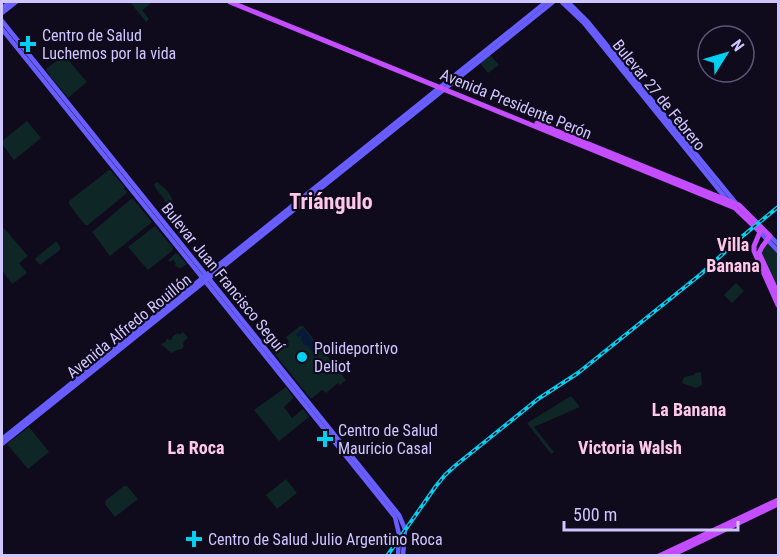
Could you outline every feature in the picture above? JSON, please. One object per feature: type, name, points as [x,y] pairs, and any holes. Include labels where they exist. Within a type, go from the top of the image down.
[{"type":"main road","points":[[2,11],[10,2]]},
{"type":"main road","points":[[2,11],[16,2]]},
{"type":"main road","name":"Avenida Presidente Perón","points":[[230,2],[735,206],[760,232],[778,244]]},
{"type":"main road","name":"Avenida Presidente Perón","points":[[238,2],[443,87]]},
{"type":"main road","name":"Avenida Alfredo Rouillón","points":[[2,444],[546,2]]},
{"type":"main road","name":"Avenida Alfredo Rouillón","points":[[443,87],[553,2]]},
{"type":"main road","name":"Bulevar 27 de Febrero","points":[[562,2],[584,23],[735,206]]},
{"type":"main road","name":"Bulevar 27 de Febrero","points":[[568,2],[587,21],[728,201]]},
{"type":"main road","name":"Bulevar Juan Francisco Seguí","points":[[2,21],[395,517],[399,534],[398,555]]},
{"type":"main road","name":"Bulevar Juan Francisco Seguí","points":[[2,29],[399,515],[405,529],[403,555]]},
{"type":"main road","points":[[704,193],[716,184]]},
{"type":"main road","name":"Avenida Presidente Perón","points":[[704,193],[728,201],[735,206],[769,238],[778,251]]},
{"type":"main road","points":[[760,232],[754,251],[778,305]]},
{"type":"main road","points":[[769,238],[759,253],[778,294]]},
{"type":"main road","name":"Avenida Alfredo Rouillón","points":[[2,440],[206,278]]},
{"type":"main road","points":[[659,555],[778,502]]},
{"type":"main road","points":[[670,555],[778,502]]},
{"type":"green space","points":[[130,2],[153,2],[142,10],[149,19],[146,22]]},
{"type":"green space","points":[[64,55],[87,82],[68,98],[46,69]]},
{"type":"green space","points":[[489,56],[499,65],[488,73],[480,63]]},
{"type":"green space","points":[[27,121],[41,138],[14,160],[2,141]]},
{"type":"green space","points":[[109,170],[125,187],[127,193],[88,225],[85,225],[69,201]]},
{"type":"green space","points":[[157,182],[170,194],[174,211],[167,208],[164,198],[154,185]]},
{"type":"green space","points":[[131,199],[152,222],[110,256],[92,232]]},
{"type":"green space","points":[[2,226],[28,256],[19,263],[27,273],[12,284],[2,270]]},
{"type":"green space","points":[[155,226],[173,248],[148,270],[128,247]]},
{"type":"green space","points":[[55,242],[60,250],[40,265],[35,259]]},
{"type":"green space","points":[[768,243],[778,254],[778,289],[762,255]]},
{"type":"green space","points":[[176,253],[187,264],[181,268],[175,265],[173,260],[170,262],[168,260]]},
{"type":"green space","points":[[736,283],[744,291],[732,303],[724,295]]},
{"type":"green space","name":"Polideportivo Deliot","points":[[303,326],[346,380],[340,385],[338,383],[326,393],[322,390],[311,399],[271,349],[281,341],[285,346],[289,342],[286,337]]},
{"type":"green space","points":[[183,332],[188,338],[184,341],[182,349],[171,353],[161,344],[166,342],[166,339],[171,340],[173,336]]},
{"type":"green space","points":[[701,372],[702,385],[696,388],[682,383],[684,377]]},
{"type":"green space","points":[[286,387],[294,398],[284,407],[292,418],[303,409],[309,417],[279,441],[254,410]]},
{"type":"green space","points":[[571,396],[580,407],[534,427],[554,452],[551,454],[527,423]]},
{"type":"green space","points":[[29,427],[49,452],[28,469],[7,444]]},
{"type":"green space","points":[[286,479],[297,493],[277,509],[266,495]]},
{"type":"green space","points":[[127,486],[138,499],[115,517],[105,501]]},
{"type":"water","points":[[303,328],[321,351],[313,352],[304,345],[302,337],[296,334]]},
{"type":"railway","points":[[387,556],[436,486],[456,465],[538,399],[593,361],[701,274],[778,207]]},
{"type":"place","name":"Centro de Salud Luchemos por la vida","points":[[28,44]]},
{"type":"place","name":"Polideportivo Deliot","points":[[302,357]]},
{"type":"place","name":"Centro de Salud Mauricio Casal","points":[[325,439]]},
{"type":"place","name":"Centro de Salud Julio Argentino Roca","points":[[194,539]]},
{"type":"district","name":"Triángulo","points":[[331,201]]},
{"type":"district","name":"Villa Banana","points":[[733,254]]},
{"type":"district","name":"La Banana","points":[[689,409]]},
{"type":"district","name":"La Roca","points":[[196,447]]},
{"type":"district","name":"Victoria Walsh","points":[[630,447]]}]
